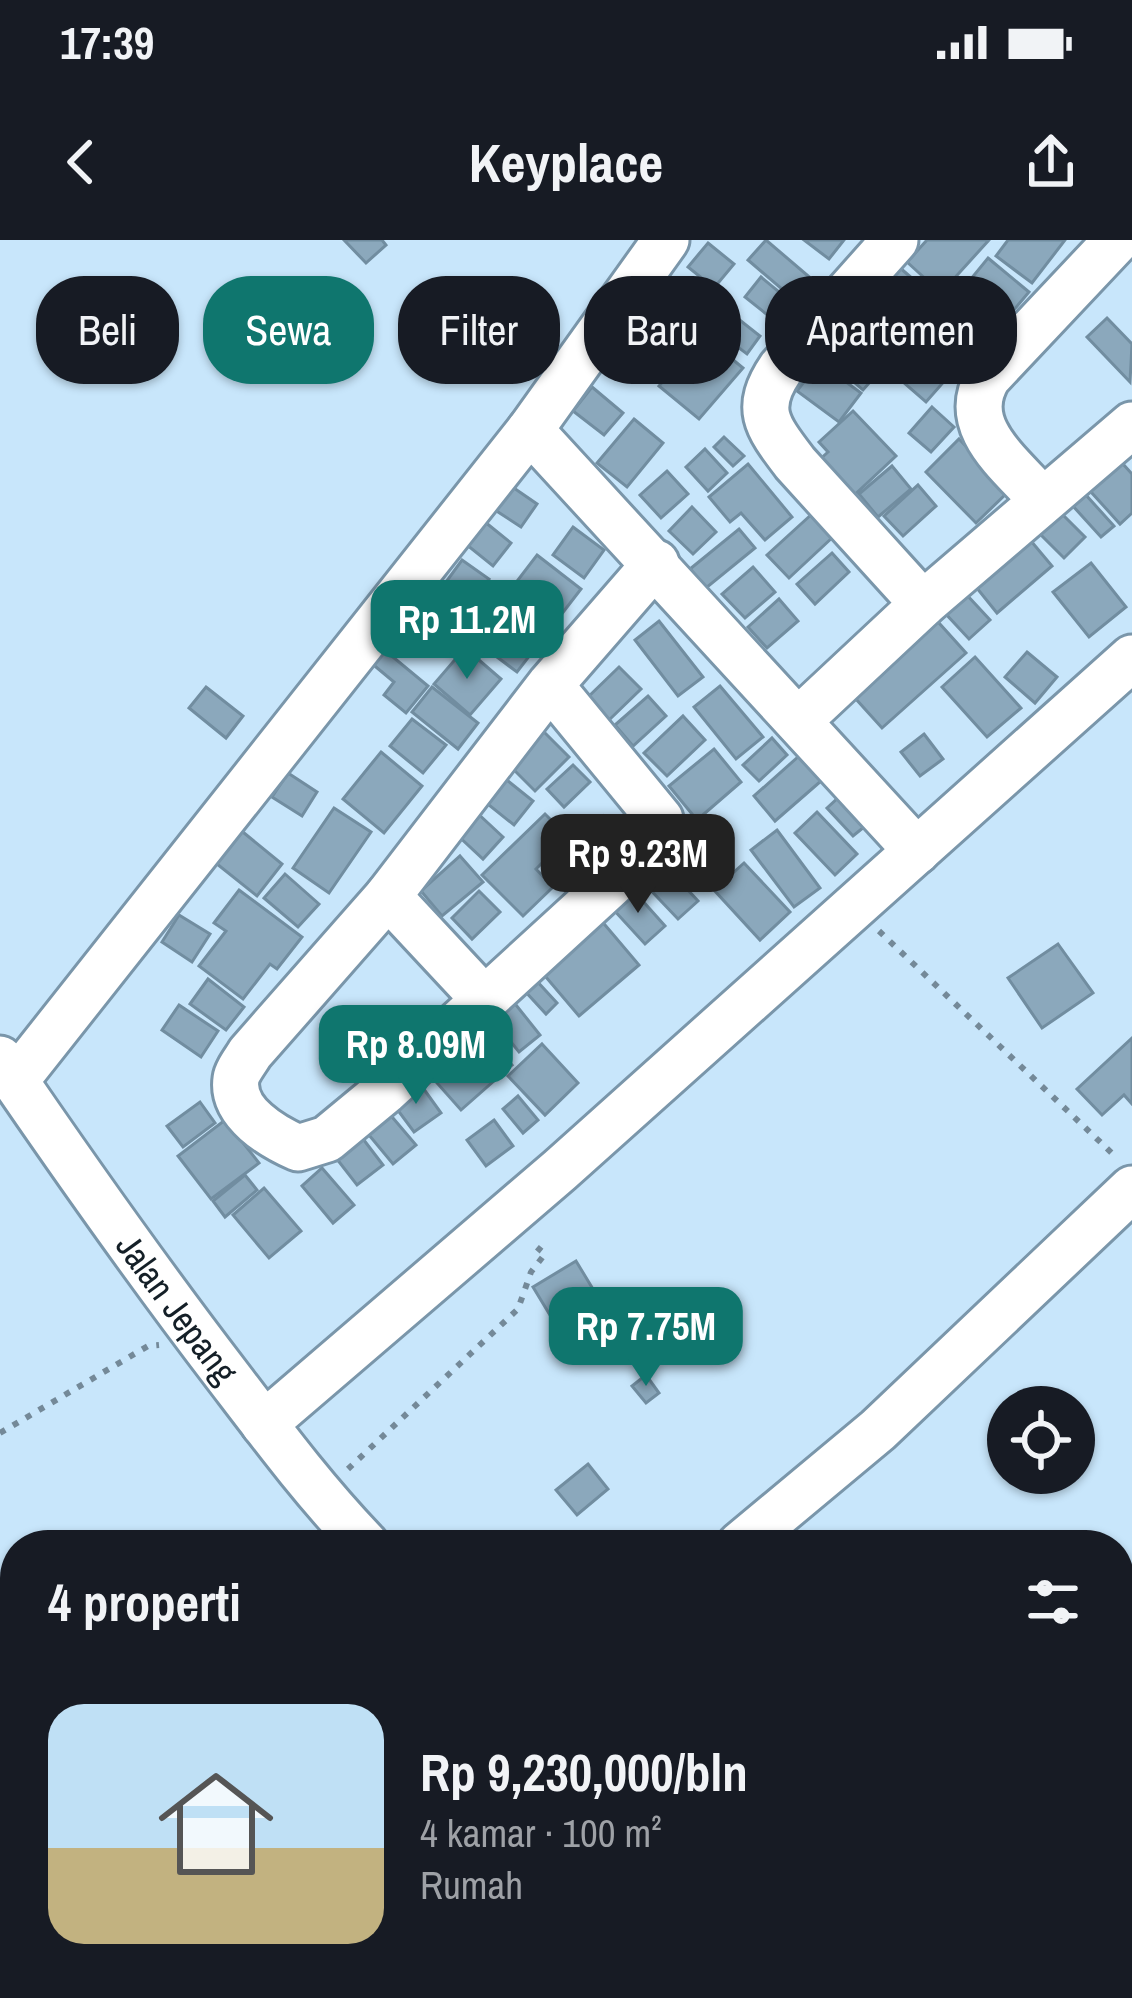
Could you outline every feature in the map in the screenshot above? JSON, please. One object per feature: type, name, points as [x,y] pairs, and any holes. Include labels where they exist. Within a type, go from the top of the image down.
[{"type":"street","points":[[8,1070],[530,430],[666,240]]},
{"type":"street","points":[[895,240],[781,368],[763,404],[779,442],[795,463],[923,604]]},
{"type":"street","points":[[1042,500],[981,427],[978,395],[1003,360],[1117,240]]},
{"type":"street","points":[[799,720],[923,604],[1132,425]]},
{"type":"street","points":[[530,430],[917,851]]},
{"type":"street","points":[[550,685],[653,810],[662,834],[437,1046],[327,1139],[298,1148],[263,1130],[251,1117],[236,1077],[250,1053],[388,896],[550,685],[656,562]]},
{"type":"street","points":[[273,1437],[527,1239],[795,979],[917,851],[1132,658]]},
{"type":"street","points":[[273,1437],[560,1170],[795,979],[876,929],[1132,695]]},
{"type":"street","points":[[388,896],[484,999]]},
{"type":"street","name":"Jalan Jepang","points":[[8,1070],[201,1342],[319,1496],[352,1530]]},
{"type":"street","points":[[758,1530],[878,1430],[1132,1189]]},
{"type":"path","points":[[876,929],[1132,1172]]},
{"type":"path","points":[[319,1496],[518,1309],[531,1272],[544,1254],[527,1239]]},
{"type":"path","points":[[0,1433],[148,1346],[201,1342]]},
{"type":"building","points":[[344,240],[382,240],[386,245],[366,263]]},
{"type":"building","points":[[766,240],[808,276],[767,276],[748,260]]},
{"type":"building","points":[[804,240],[844,240],[829,259]]},
{"type":"building","points":[[927,240],[989,240],[956,276],[922,276],[907,262]]},
{"type":"building","points":[[1008,240],[1065,240],[1032,283],[996,256]]},
{"type":"building","points":[[708,243],[734,264],[724,276],[699,276],[688,267]]},
{"type":"building","points":[[988,258],[1010,276],[973,276]]},
{"type":"building","points":[[761,277],[765,280],[765,313],[745,297]]},
{"type":"building","points":[[1017,282],[1029,292],[1017,306]]},
{"type":"building","points":[[1107,318],[1132,344],[1130,382],[1087,337]]},
{"type":"building","points":[[741,321],[760,336],[747,354],[741,349]]},
{"type":"building","points":[[661,384],[729,384],[699,419]]},
{"type":"building","points":[[802,384],[849,384],[861,393],[839,422],[797,391]]},
{"type":"building","points":[[905,384],[942,384],[926,402]]},
{"type":"building","points":[[592,387],[623,413],[604,435],[573,411]]},
{"type":"building","points":[[932,407],[954,427],[931,452],[909,433]]},
{"type":"building","points":[[853,411],[896,456],[850,499],[817,462],[828,452],[819,442]]},
{"type":"building","points":[[634,419],[663,443],[627,487],[597,463]]},
{"type":"building","points":[[724,437],[744,456],[733,466],[714,447]]},
{"type":"building","points":[[959,439],[1009,491],[976,523],[926,472]]},
{"type":"building","points":[[705,449],[727,473],[708,491],[686,467]]},
{"type":"building","points":[[1114,454],[1132,474],[1132,513],[1120,524],[1082,482]]},
{"type":"building","points":[[748,464],[792,517],[765,540],[741,513],[730,522],[709,497]]},
{"type":"building","points":[[892,466],[911,489],[878,517],[859,494]]},
{"type":"building","points":[[667,471],[688,494],[661,518],[640,495]]},
{"type":"building","points":[[508,484],[537,504],[521,527],[492,508]]},
{"type":"building","points":[[918,485],[936,506],[903,536],[884,516]]},
{"type":"building","points":[[1085,494],[1114,526],[1101,537],[1072,505]]},
{"type":"building","points":[[692,507],[716,532],[693,554],[669,531]]},
{"type":"building","points":[[1058,510],[1085,537],[1064,558],[1037,531]]},
{"type":"building","points":[[813,513],[834,536],[789,578],[767,555]]},
{"type":"building","points":[[485,522],[511,543],[493,566],[467,545]]},
{"type":"building","points":[[573,527],[604,550],[584,578],[553,555]]},
{"type":"building","points":[[739,529],[755,548],[706,588],[690,569]]},
{"type":"building","points":[[1031,541],[1052,566],[997,613],[976,587]]},
{"type":"building","points":[[832,553],[849,572],[815,604],[797,584]]},
{"type":"building","points":[[537,555],[581,589],[517,672],[473,639]]},
{"type":"building","points":[[462,560],[489,579],[473,601],[446,582]]},
{"type":"building","points":[[1091,563],[1126,607],[1089,637],[1053,592]]},
{"type":"building","points":[[753,567],[775,592],[745,618],[722,594]]},
{"type":"building","points":[[433,592],[460,611],[443,636],[415,617]]},
{"type":"building","points":[[965,593],[990,620],[969,639],[944,612]]},
{"type":"building","points":[[779,599],[798,621],[767,648],[748,627]]},
{"type":"building","points":[[930,613],[966,653],[882,728],[846,688]]},
{"type":"building","points":[[659,621],[703,677],[678,696],[635,640]]},
{"type":"building","points":[[376,643],[428,686],[406,713],[384,695],[394,682],[364,657]]},
{"type":"building","points":[[465,648],[501,679],[470,715],[434,684]]},
{"type":"building","points":[[1027,652],[1057,677],[1035,703],[1005,677]]},
{"type":"building","points":[[975,657],[1021,708],[987,737],[942,687]]},
{"type":"building","points":[[619,667],[641,689],[608,721],[586,699]]},
{"type":"building","points":[[720,686],[763,737],[736,759],[694,707]]},
{"type":"building","points":[[206,687],[243,716],[226,738],[189,708]]},
{"type":"building","points":[[432,687],[478,723],[458,749],[412,712]]},
{"type":"building","points":[[648,696],[666,716],[633,746],[615,725]]},
{"type":"building","points":[[683,716],[705,740],[667,776],[644,753]]},
{"type":"building","points":[[412,719],[446,745],[423,773],[390,746]]},
{"type":"building","points":[[544,732],[569,757],[535,791],[510,766]]},
{"type":"building","points":[[924,734],[943,759],[920,776],[901,752]]},
{"type":"building","points":[[772,738],[787,755],[759,781],[743,765]]},
{"type":"building","points":[[714,749],[741,782],[697,820],[669,786]]},
{"type":"building","points":[[381,752],[422,786],[384,833],[343,799]]},
{"type":"building","points":[[799,756],[821,781],[775,821],[754,796]]},
{"type":"building","points":[[573,765],[590,782],[564,807],[547,789]]},
{"type":"building","points":[[288,773],[317,792],[302,816],[272,797]]},
{"type":"building","points":[[503,777],[533,801],[514,825],[484,801]]},
{"type":"building","points":[[838,798],[864,827],[853,836],[827,808]]},
{"type":"building","points":[[334,808],[371,832],[329,893],[293,868]]},
{"type":"building","points":[[474,810],[503,837],[483,859],[454,832]]},
{"type":"building","points":[[817,812],[857,854],[835,875],[795,833]]},
{"type":"building","points":[[545,814],[568,837],[536,869],[553,887],[523,916],[482,875]]},
{"type":"building","points":[[603,816],[618,834],[584,865],[568,847]]},
{"type":"building","points":[[238,828],[282,864],[257,896],[212,860]]},
{"type":"building","points":[[777,830],[820,888],[794,907],[751,850]]},
{"type":"building","points":[[691,833],[725,864],[705,887],[671,856]]},
{"type":"building","points":[[460,856],[483,882],[442,916],[421,891]]},
{"type":"building","points":[[661,861],[698,901],[678,919],[641,880]]},
{"type":"building","points":[[744,863],[790,912],[760,940],[714,890]]},
{"type":"building","points":[[285,874],[319,904],[298,927],[264,898]]},
{"type":"building","points":[[632,889],[665,926],[645,944],[611,907]]},
{"type":"building","points":[[239,890],[302,937],[277,969],[270,964],[243,999],[199,966],[226,931],[214,923]]},
{"type":"building","points":[[479,891],[500,912],[472,939],[452,918]]},
{"type":"building","points":[[594,912],[639,965],[579,1016],[534,963]]},
{"type":"building","points":[[179,915],[210,934],[192,962],[162,942]]},
{"type":"building","points":[[1058,944],[1093,993],[1042,1028],[1008,978]]},
{"type":"building","points":[[534,978],[557,1003],[546,1014],[523,989]]},
{"type":"building","points":[[208,979],[244,1007],[226,1030],[190,1004]]},
{"type":"building","points":[[512,1000],[540,1035],[519,1052],[491,1017]]},
{"type":"building","points":[[179,1005],[218,1031],[201,1057],[162,1030]]},
{"type":"building","points":[[480,1029],[512,1065],[461,1110],[429,1074]]},
{"type":"building","points":[[1132,1038],[1132,1104],[1124,1095],[1102,1115],[1077,1089]]},
{"type":"building","points":[[542,1044],[578,1083],[545,1115],[508,1076]]},
{"type":"building","points":[[418,1081],[441,1113],[414,1132],[391,1101]]},
{"type":"building","points":[[518,1096],[538,1120],[523,1133],[503,1109]]},
{"type":"building","points":[[200,1102],[215,1123],[183,1147],[167,1126]]},
{"type":"building","points":[[387,1111],[416,1145],[393,1164],[364,1129]]},
{"type":"building","points":[[225,1120],[259,1163],[211,1199],[178,1156]]},
{"type":"building","points":[[494,1120],[513,1146],[486,1166],[467,1140]]},
{"type":"building","points":[[360,1135],[383,1165],[357,1185],[333,1154]]},
{"type":"building","points":[[322,1168],[354,1205],[333,1223],[302,1186]]},
{"type":"building","points":[[245,1175],[257,1190],[225,1217],[213,1201]]},
{"type":"building","points":[[264,1188],[301,1231],[269,1258],[233,1215]]},
{"type":"building","points":[[576,1261],[602,1304],[559,1330],[533,1287]]},
{"type":"building","points":[[646,1375],[659,1393],[646,1403],[632,1386]]},
{"type":"building","points":[[588,1464],[608,1489],[577,1515],[556,1490]]}]
